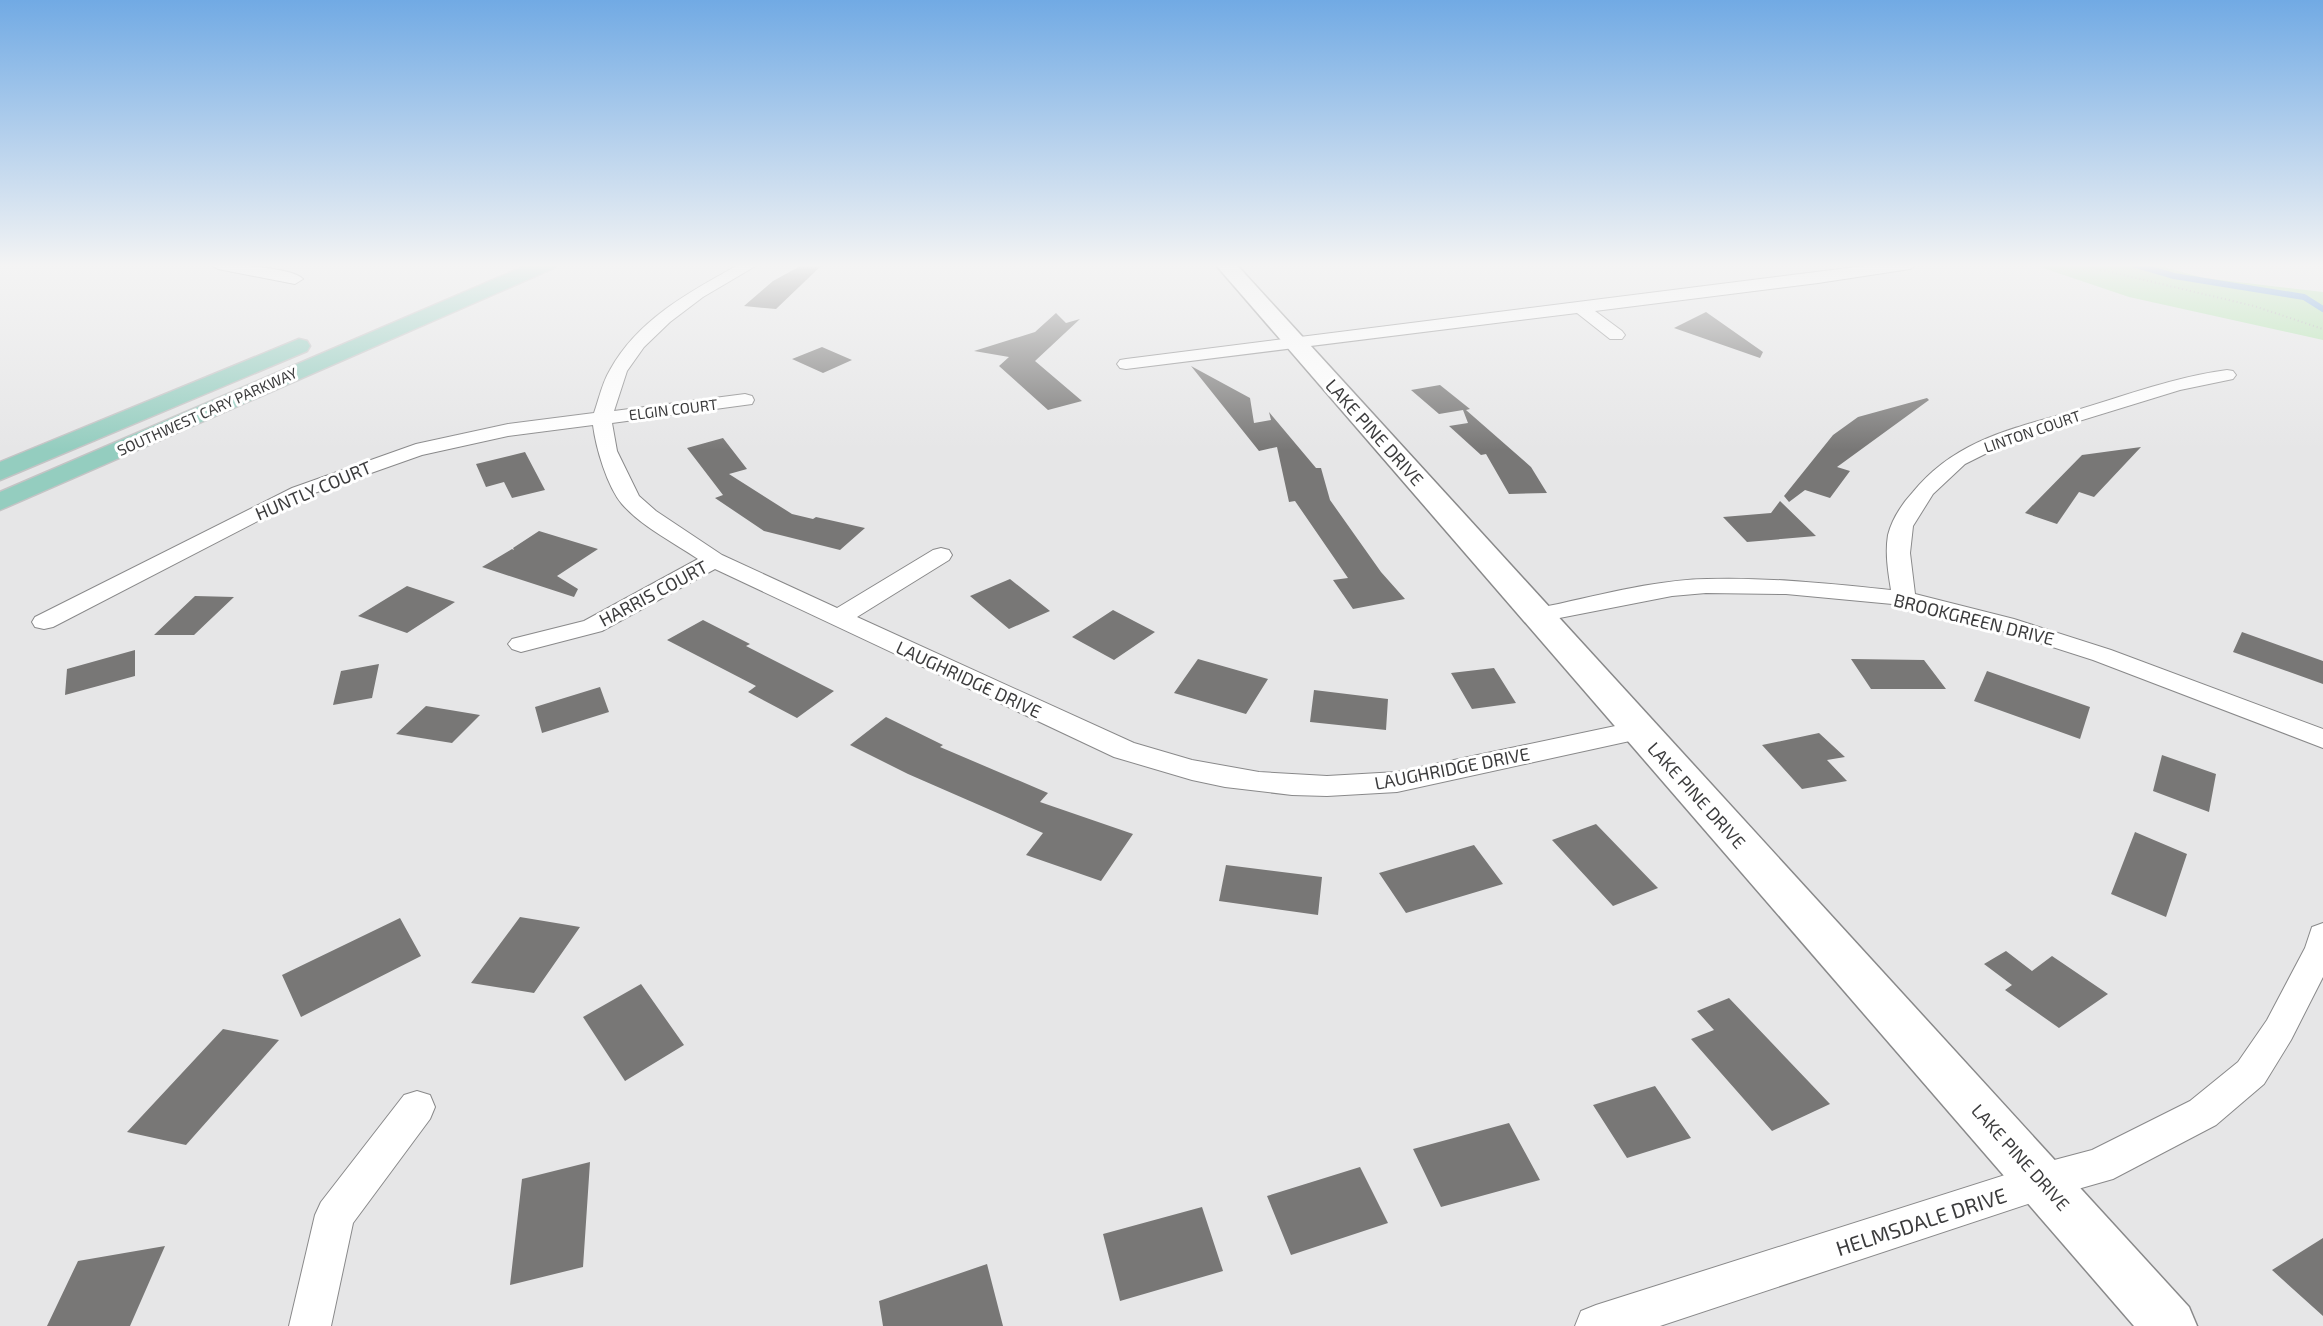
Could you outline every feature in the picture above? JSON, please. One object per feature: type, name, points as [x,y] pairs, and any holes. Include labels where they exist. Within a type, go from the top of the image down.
[{"type":"main road","name":"SOUTHWEST CARY PARKWAY","points":[[0,502],[405,326]]},
{"type":"main road","name":"SOUTHWEST CARY PARKWAY","points":[[0,472],[322,337]]},
{"type":"street","name":"LAUGHRIDGE DRIVE","points":[[658,326],[638,344],[618,371],[602,418],[607,451],[617,477],[630,499],[648,516],[714,560],[1124,750],[1169,766],[1212,776],[1314,787],[1356,786],[1396,782],[1639,729]]},
{"type":"street","name":"LAKE PINE DRIVE","points":[[1281,326],[2170,1326]]},
{"type":"street","points":[[1126,364],[1422,326]]},
{"type":"street","points":[[1605,326],[1616,334]]},
{"type":"street","name":"LINTON COURT","points":[[1904,598],[1898,554],[1902,523],[1928,488],[1955,461],[1980,448],[2031,429],[2194,379],[2227,375]]},
{"type":"street","name":"ELGIN COURT","points":[[602,418],[745,400]]},
{"type":"street","name":"HUNTLY COURT","points":[[44,622],[242,520],[338,476],[416,450],[455,440],[507,430],[602,418]]},
{"type":"street","points":[[838,618],[941,555]]},
{"type":"street","name":"HARRIS COURT","points":[[521,644],[593,626],[714,560]]},
{"type":"street","name":"BROOKGREEN DRIVE","points":[[1539,615],[1672,589],[1706,586],[1786,587],[1904,598],[2005,624],[2102,655],[2323,739]]},
{"type":"street","name":"HELMSDALE DRIVE","points":[[1596,1326],[2043,1181],[2099,1166],[2203,1113],[2251,1074],[2280,1030],[2321,948],[2323,936]]},
{"type":"street","points":[[310,1326],[335,1215],[417,1107]]},
{"type":"green space","points":[[2259,326],[2323,326],[2323,340]]},
{"type":"building","points":[[1042,326],[1073,326],[1035,361],[1082,401],[1048,410],[999,366],[1009,357],[974,351],[1035,332]]},
{"type":"building","points":[[1678,326],[1726,326],[1763,352],[1760,358],[1674,328]]},
{"type":"building","points":[[822,347],[852,360],[823,373],[792,359]]},
{"type":"building","points":[[1191,366],[1250,398],[1254,423],[1271,420],[1269,412],[1316,468],[1321,468],[1330,500],[1381,572],[1405,599],[1353,609],[1333,580],[1348,578],[1295,501],[1289,502],[1277,447],[1259,451]]},
{"type":"building","points":[[1440,385],[1470,409],[1466,410],[1531,467],[1547,493],[1509,494],[1486,454],[1481,455],[1449,426],[1468,423],[1463,410],[1439,414],[1411,390]]},
{"type":"building","points":[[1927,398],[1929,400],[1837,467],[1850,471],[1830,498],[1805,490],[1789,502],[1784,496],[1833,435],[1858,417]]},
{"type":"building","points":[[723,438],[747,469],[729,474],[792,514],[865,528],[840,550],[764,531],[715,498],[723,495],[687,448]]},
{"type":"building","points":[[2141,447],[2094,497],[2079,492],[2057,524],[2025,513],[2082,455]]},
{"type":"building","points":[[525,452],[545,490],[512,498],[504,482],[486,487],[476,464]]},
{"type":"building","points":[[1780,501],[1816,536],[1747,542],[1723,517],[1771,513]]},
{"type":"building","points":[[539,531],[598,549],[557,576],[578,589],[574,597],[482,567],[512,549],[514,550],[513,548]]},
{"type":"building","points":[[1010,579],[1050,611],[1009,629],[970,596]]},
{"type":"building","points":[[407,586],[455,602],[407,633],[358,616]]},
{"type":"building","points":[[195,596],[234,597],[194,635],[154,635]]},
{"type":"building","points":[[1113,610],[1155,632],[1114,660],[1072,637]]},
{"type":"building","points":[[703,620],[750,644],[746,646],[834,691],[797,718],[748,692],[756,686],[667,640]]},
{"type":"building","points":[[2242,632],[2323,661],[2323,684],[2233,652]]},
{"type":"building","points":[[135,650],[135,676],[65,695],[67,669]]},
{"type":"building","points":[[1198,659],[1268,679],[1246,714],[1174,693]]},
{"type":"building","points":[[1851,659],[1924,660],[1946,689],[1871,689]]},
{"type":"building","points":[[379,664],[372,698],[333,705],[341,671]]},
{"type":"building","points":[[1494,668],[1516,703],[1472,709],[1451,673]]},
{"type":"building","points":[[1987,671],[2090,707],[2080,739],[1974,701]]},
{"type":"building","points":[[600,687],[609,712],[542,733],[535,707]]},
{"type":"building","points":[[1314,690],[1388,699],[1386,730],[1310,722]]},
{"type":"building","points":[[426,706],[480,715],[452,743],[396,734]]},
{"type":"building","points":[[886,717],[943,745],[940,747],[1048,793],[1040,802],[1133,834],[1101,881],[1026,855],[1043,833],[908,774],[850,745]]},
{"type":"building","points":[[1819,733],[1845,757],[1827,760],[1847,781],[1802,789],[1762,745]]},
{"type":"building","points":[[2162,755],[2216,774],[2209,812],[2153,791]]},
{"type":"building","points":[[1596,824],[1658,888],[1613,906],[1552,840]]},
{"type":"building","points":[[2135,832],[2187,854],[2166,917],[2111,894]]},
{"type":"building","points":[[1474,845],[1503,884],[1406,913],[1379,873]]},
{"type":"building","points":[[1226,865],[1322,877],[1318,915],[1219,901]]},
{"type":"building","points":[[520,917],[580,927],[534,993],[471,983]]},
{"type":"building","points":[[400,918],[421,956],[301,1017],[282,975]]},
{"type":"building","points":[[2006,951],[2032,971],[2052,956],[2108,994],[2059,1028],[2005,990],[2012,985],[1984,964]]},
{"type":"building","points":[[641,984],[684,1045],[625,1081],[583,1017]]},
{"type":"building","points":[[1729,998],[1830,1104],[1772,1131],[1691,1039],[1714,1030],[1697,1011]]},
{"type":"building","points":[[223,1029],[279,1040],[186,1145],[127,1132]]},
{"type":"building","points":[[1655,1086],[1691,1138],[1627,1158],[1593,1105]]},
{"type":"building","points":[[1509,1123],[1540,1180],[1441,1207],[1413,1149]]},
{"type":"building","points":[[590,1162],[583,1267],[510,1285],[522,1179]]},
{"type":"building","points":[[1360,1167],[1388,1223],[1291,1255],[1267,1196]]},
{"type":"building","points":[[1202,1207],[1223,1271],[1120,1301],[1103,1234]]},
{"type":"building","points":[[2323,1238],[2323,1316],[2272,1270]]},
{"type":"building","points":[[165,1246],[130,1326],[47,1326],[78,1261]]},
{"type":"building","points":[[987,1264],[1003,1326],[883,1326],[879,1301]]}]
